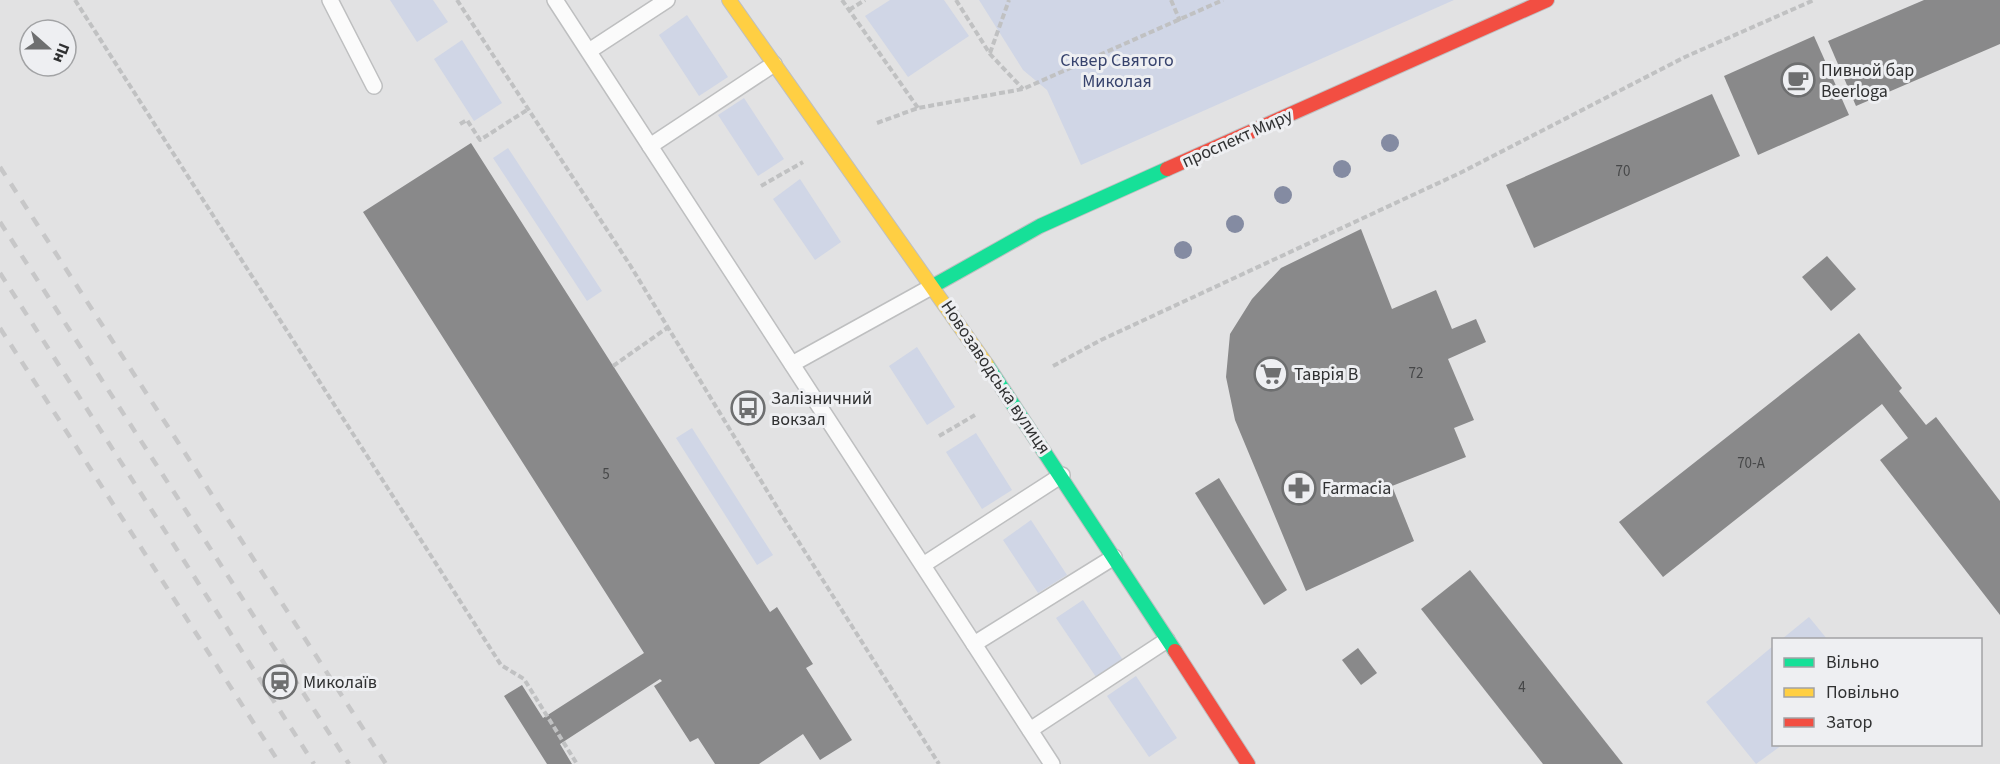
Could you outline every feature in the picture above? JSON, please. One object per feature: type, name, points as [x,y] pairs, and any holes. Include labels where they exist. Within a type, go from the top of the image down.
[{"type":"street","name":"Новозаводська вулиця","points":[[729,0],[933,286],[1062,475],[1248,764]]},
{"type":"street","name":"проспект Миру","points":[[933,286],[1040,226],[1547,0]]},
{"type":"lane","points":[[330,0],[375,86]]},
{"type":"lane","points":[[555,0],[1052,764]]},
{"type":"lane","points":[[589,51],[667,0]]},
{"type":"lane","points":[[650,146],[774,64]]},
{"type":"lane","points":[[792,364],[933,286]]},
{"type":"lane","points":[[923,565],[1062,475]]},
{"type":"lane","points":[[974,644],[1114,557]]},
{"type":"lane","points":[[1030,730],[1167,640]]},
{"type":"path","points":[[75,0],[501,665],[524,679],[577,764]]},
{"type":"path","points":[[457,0],[630,265],[939,764]]},
{"type":"path","points":[[842,0],[918,108]]},
{"type":"path","points":[[849,10],[865,0]]},
{"type":"path","points":[[956,0],[990,54],[1023,89]]},
{"type":"path","points":[[990,54],[1009,0]]},
{"type":"path","points":[[1171,0],[1180,21]]},
{"type":"path","points":[[877,123],[918,108],[1023,89],[1223,0]]},
{"type":"path","points":[[1053,366],[1101,340],[1460,173],[1685,57],[1814,0]]},
{"type":"path","points":[[460,124],[467,120],[480,140],[528,110]]},
{"type":"path","points":[[761,186],[804,161]]},
{"type":"path","points":[[613,366],[667,328]]},
{"type":"path","points":[[939,436],[975,415]]},
{"type":"green space","points":[[390,0],[433,0],[448,22],[417,42]]},
{"type":"green space","points":[[890,0],[944,0],[969,36],[908,77],[865,16]]},
{"type":"green space","name":"Сквер Святого Миколая","points":[[979,0],[1454,0],[1081,165],[1047,90],[1023,70]]},
{"type":"green space","points":[[687,15],[728,77],[699,96],[659,35]]},
{"type":"green space","points":[[462,40],[502,103],[474,121],[434,59]]},
{"type":"green space","points":[[744,98],[784,159],[758,176],[718,115]]},
{"type":"green space","points":[[508,148],[602,291],[587,301],[493,158]]},
{"type":"green space","points":[[800,179],[841,242],[815,260],[773,199]]},
{"type":"green space","points":[[917,347],[955,407],[927,425],[889,366]]},
{"type":"green space","points":[[692,428],[773,555],[757,565],[676,438]]},
{"type":"green space","points":[[976,433],[1012,490],[982,509],[946,452]]},
{"type":"green space","points":[[1031,520],[1067,575],[1038,593],[1003,540]]},
{"type":"green space","points":[[1083,600],[1123,660],[1096,677],[1056,618]]},
{"type":"green space","points":[[1809,617],[1826,638],[1783,638]]},
{"type":"green space","points":[[1772,647],[1772,746],[1781,746],[1756,764],[1706,702]]},
{"type":"green space","points":[[1136,676],[1177,738],[1149,757],[1107,696]]},
{"type":"building","points":[[1924,0],[2000,0],[2000,44],[1856,106],[1828,41]]},
{"type":"building","points":[[1814,36],[1849,115],[1758,155],[1724,76]]},
{"type":"building","points":[[1712,94],[1740,156],[1534,248],[1506,185]]},
{"type":"building","points":[[471,143],[770,612],[777,607],[813,664],[806,668],[852,740],[820,760],[803,734],[759,764],[715,764],[698,738],[690,742],[654,686],[662,681],[660,679],[560,744],[572,764],[547,764],[504,696],[522,685],[543,718],[644,653],[363,212]]},
{"type":"building","points":[[1361,229],[1392,309],[1436,290],[1452,329],[1476,319],[1486,342],[1448,359],[1474,420],[1454,428],[1466,457],[1392,486],[1414,541],[1306,591],[1235,420],[1226,377],[1230,334],[1252,299],[1281,268]]},
{"type":"building","points":[[1827,256],[1856,289],[1831,311],[1802,277]]},
{"type":"building","points":[[1859,333],[1902,388],[1899,391],[1926,425],[1936,417],[2000,501],[2000,615],[1880,460],[1908,438],[1882,404],[1663,577],[1619,522]]},
{"type":"building","points":[[1219,478],[1287,590],[1264,605],[1195,493]]},
{"type":"building","points":[[1470,570],[1623,764],[1543,764],[1421,609]]},
{"type":"building","points":[[1358,648],[1377,673],[1361,685],[1342,660]]},
{"type":"railway","points":[[0,167],[386,764]]},
{"type":"railway","points":[[0,222],[349,764]]},
{"type":"railway","points":[[0,273],[314,764]]},
{"type":"railway","points":[[0,328],[280,764]]},
{"type":"traffic: fast","points":[[933,286],[1040,226],[1167,169]]},
{"type":"traffic: fast","points":[[987,365],[1175,651]]},
{"type":"traffic: slow","points":[[729,0],[987,365]]},
{"type":"traffic: jam","points":[[1167,169],[1547,0]]},
{"type":"traffic: jam","points":[[1175,651],[1248,764]]},
{"type":"place","name":"Пивной бар Beerloga","points":[[1798,80]]},
{"type":"place","name":"Таврія В","points":[[1271,374]]},
{"type":"place","name":"Залізничний вокзал","points":[[748,408]]},
{"type":"place","name":"Farmacia","points":[[1299,488]]},
{"type":"place","name":"Миколаїв","points":[[280,682]]}]
